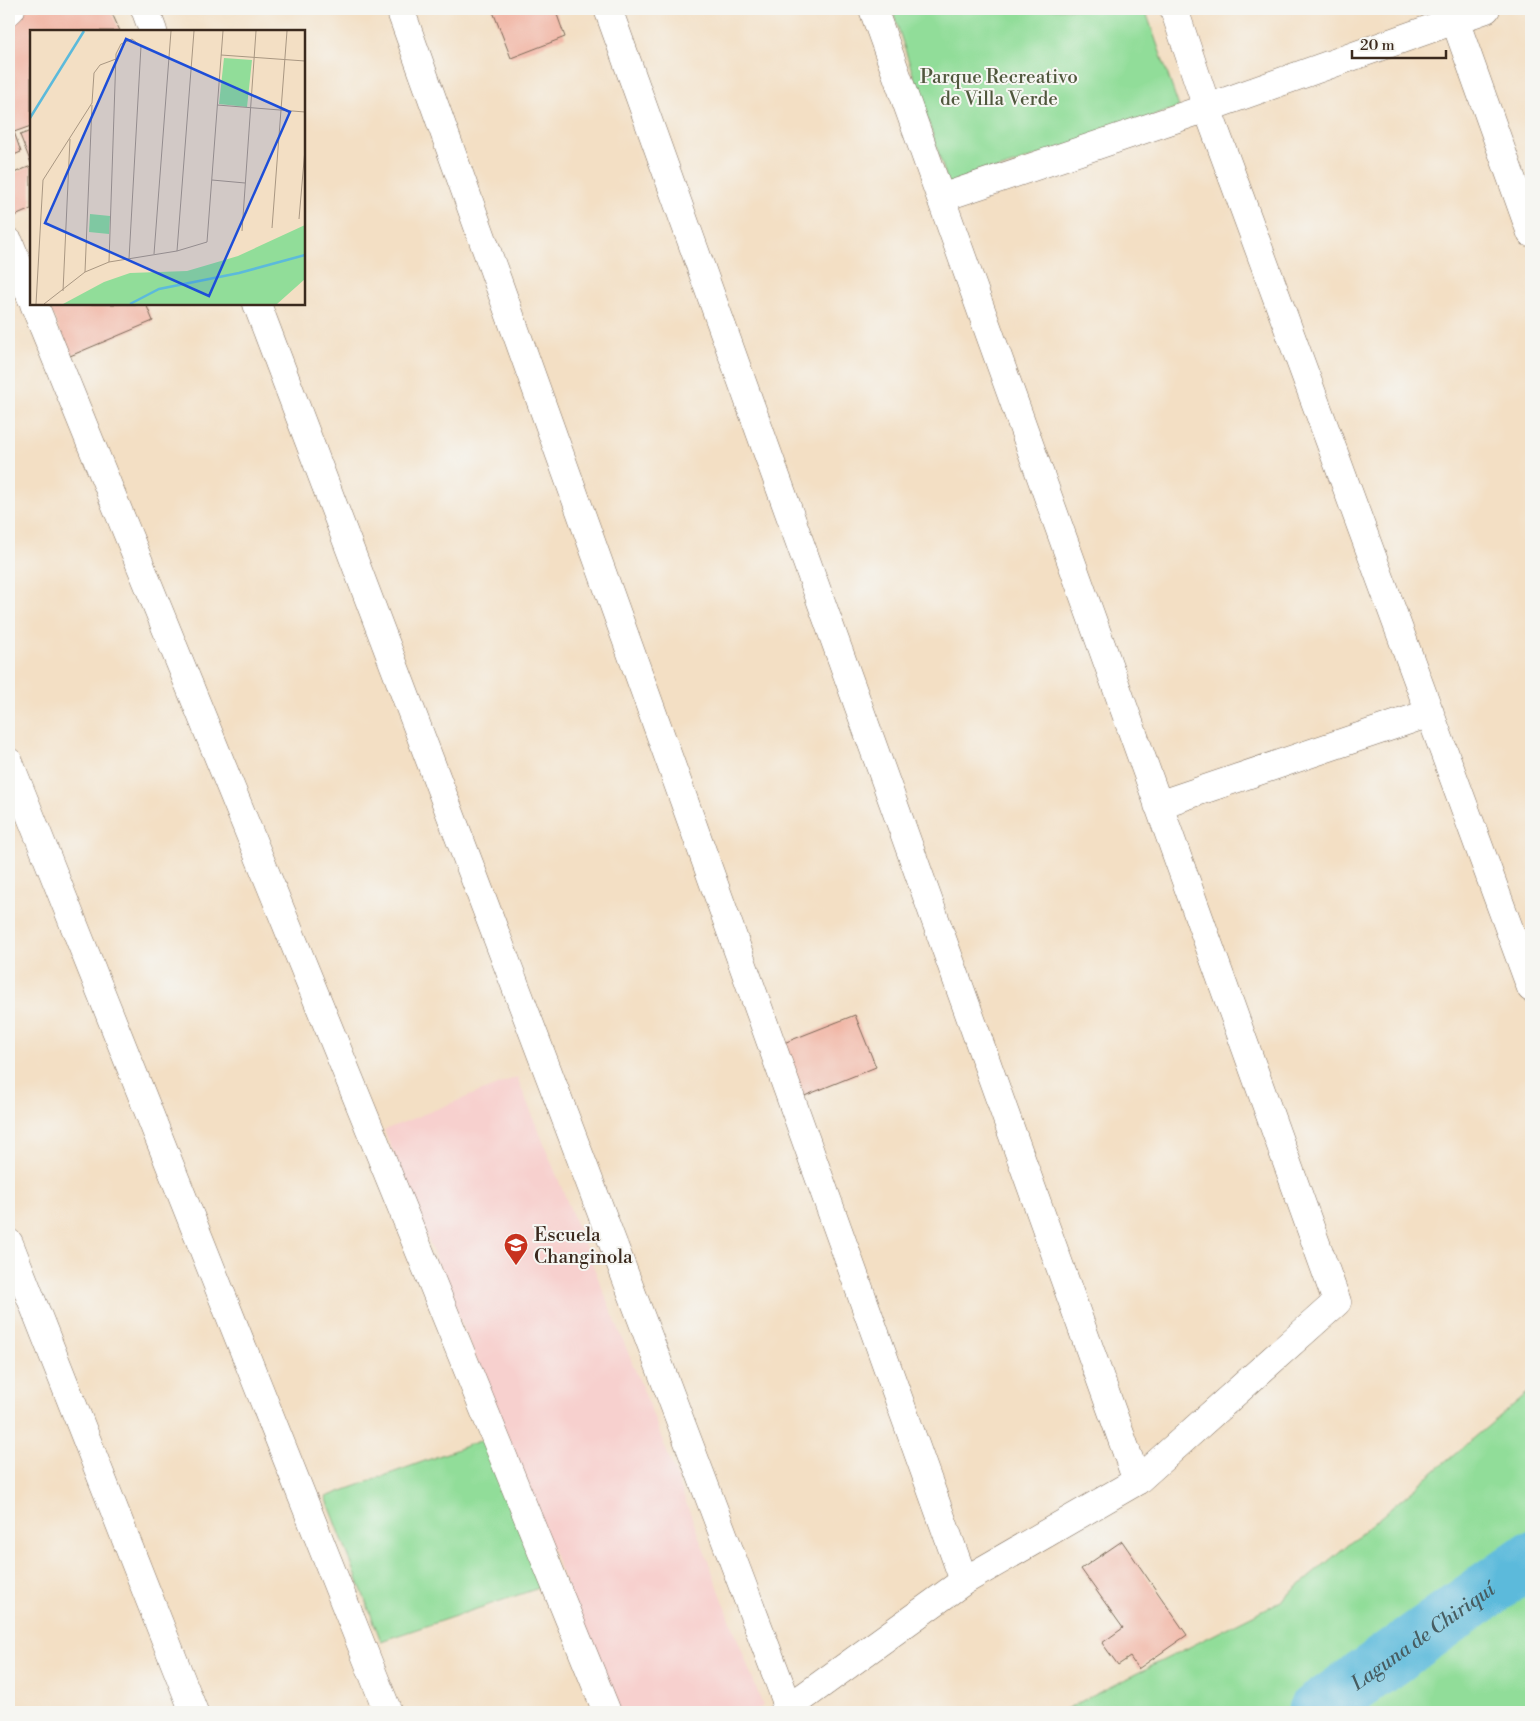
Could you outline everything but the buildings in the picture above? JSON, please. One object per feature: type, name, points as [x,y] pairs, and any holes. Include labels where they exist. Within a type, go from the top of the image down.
[{"type":"street","points":[[145,9],[154,30]]},
{"type":"street","points":[[400,9],[964,1581]]},
{"type":"street","points":[[608,9],[1137,1481]]},
{"type":"street","points":[[257,305],[786,1710],[964,1581],[1137,1481],[1337,1302],[873,9]]},
{"type":"street","points":[[1174,9],[1207,108],[1531,988]]},
{"type":"street","points":[[941,198],[1207,108],[1453,14],[1486,9]]},
{"type":"street","points":[[1453,14],[1531,233]]},
{"type":"street","points":[[9,242],[30,294]]},
{"type":"street","points":[[34,305],[607,1712]]},
{"type":"street","points":[[1158,805],[1430,713]]},
{"type":"street","points":[[9,762],[388,1712]]},
{"type":"street","points":[[9,1242],[194,1712]]},
{"type":"shaded area","name":"Escuela Changinola","points":[[517,1077],[648,1402],[763,1706],[754,1712],[617,1712],[384,1130]]},
{"type":"green space","name":"Parque Recreativo de Villa Verde","points":[[892,9],[1145,9],[1179,107],[949,186]]},
{"type":"green space","points":[[1531,1390],[1531,1712],[1060,1712],[1281,1601]]},
{"type":"green space","points":[[488,1438],[548,1585],[381,1641],[326,1497]]},
{"type":"waterway","name":"Laguna de Chiriquí","points":[[1315,1712],[1531,1559]]},
{"type":"place","name":"Escuela Changinola","points":[[516,1266]]}]
